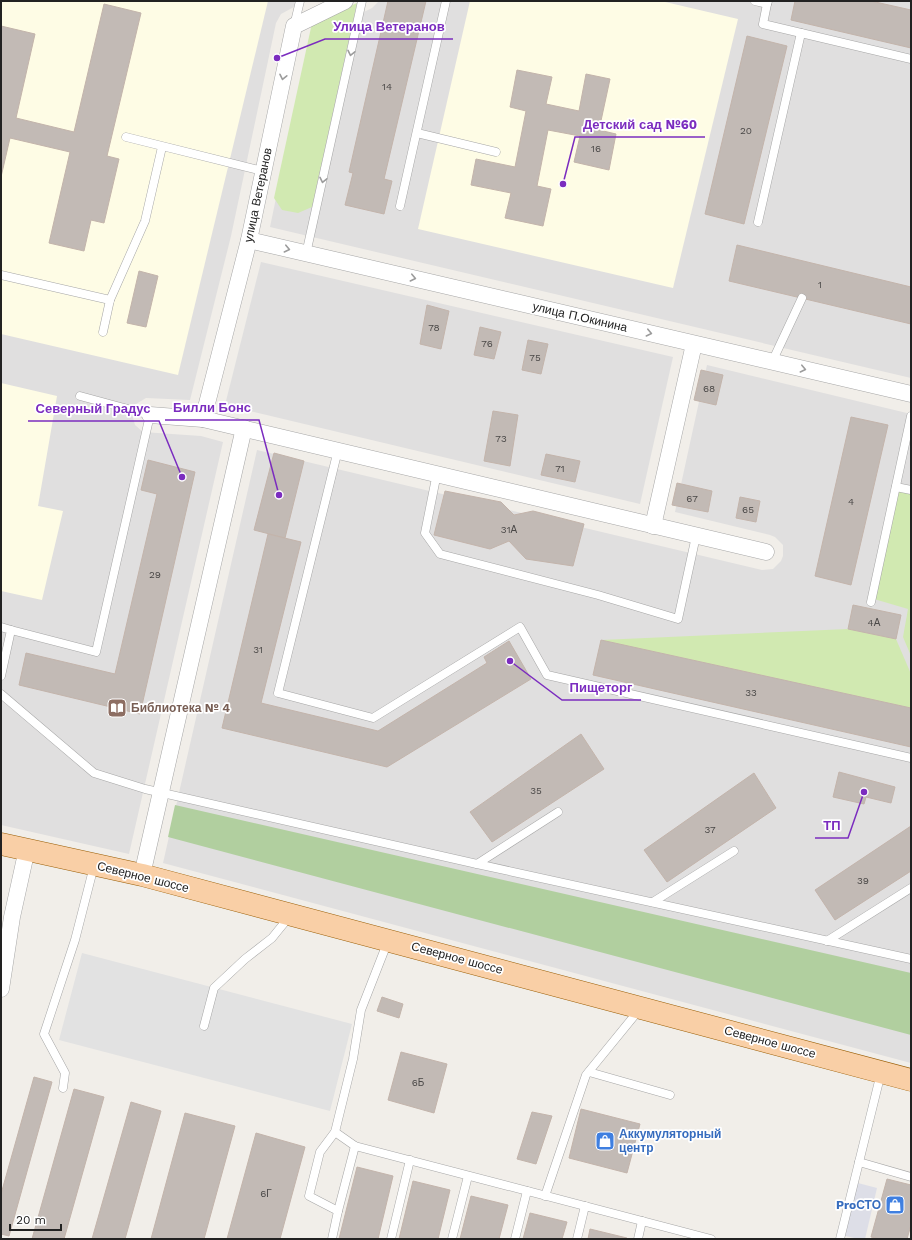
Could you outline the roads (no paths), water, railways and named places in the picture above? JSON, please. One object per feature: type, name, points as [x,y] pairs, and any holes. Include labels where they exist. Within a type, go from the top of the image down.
[{"type":"main road","name":"Северное шоссе","points":[[1,844],[142,875],[911,1080]]},
{"type":"street","points":[[294,26],[345,1]]},
{"type":"street","name":"улица Ветеранов","points":[[203,418],[249,240],[294,26]]},
{"type":"street","name":"улица П.Окинина","points":[[249,240],[911,394]]},
{"type":"street","points":[[653,526],[694,344]]},
{"type":"street","points":[[150,415],[203,418],[766,552]]},
{"type":"street","points":[[142,875],[244,428]]},
{"type":"street","points":[[1,989],[12,917],[27,849]]},
{"type":"lane","points":[[294,26],[300,1]]},
{"type":"lane","points":[[306,254],[362,1]]},
{"type":"lane","points":[[400,206],[446,1]]},
{"type":"lane","points":[[755,1],[768,2],[763,24],[911,59]]},
{"type":"lane","points":[[758,222],[801,33]]},
{"type":"lane","points":[[417,133],[496,152]]},
{"type":"lane","points":[[126,137],[263,171]]},
{"type":"lane","points":[[103,332],[110,300],[145,221],[162,147]]},
{"type":"lane","points":[[1,275],[110,300]]},
{"type":"lane","points":[[772,362],[802,298]]},
{"type":"lane","points":[[1,628],[96,652],[150,415],[80,396]]},
{"type":"lane","points":[[871,602],[911,416]]},
{"type":"lane","points":[[338,450],[278,693],[373,718],[520,627],[546,675],[911,758]]},
{"type":"lane","points":[[436,473],[425,533],[440,554],[598,595],[678,619],[696,536]]},
{"type":"lane","points":[[896,487],[911,490]]},
{"type":"lane","points":[[1,676],[10,630]]},
{"type":"lane","points":[[1,694],[94,773],[145,788],[477,864],[911,959]]},
{"type":"lane","points":[[477,864],[558,812]]},
{"type":"lane","points":[[653,902],[734,851]]},
{"type":"lane","points":[[63,1088],[65,1073],[44,1034],[75,940],[94,864]]},
{"type":"lane","points":[[826,941],[911,888]]},
{"type":"lane","points":[[204,1026],[214,988],[245,958],[272,938],[290,914]]},
{"type":"lane","points":[[338,1212],[309,1196],[320,1152],[335,1132],[353,1059],[361,1010],[389,940]]},
{"type":"lane","points":[[545,1196],[586,1075],[641,1008]]},
{"type":"lane","points":[[589,1072],[670,1095]]},
{"type":"lane","points":[[840,1239],[881,1072]]},
{"type":"lane","points":[[335,1132],[355,1146],[707,1238]]},
{"type":"lane","points":[[332,1239],[355,1146]]},
{"type":"lane","points":[[391,1239],[410,1160]]},
{"type":"lane","points":[[859,1162],[911,1177]]},
{"type":"lane","points":[[452,1239],[468,1176]]},
{"type":"lane","points":[[515,1239],[527,1191]]},
{"type":"lane","points":[[577,1239],[585,1206]]},
{"type":"lane","points":[[638,1239],[642,1221]]},
{"type":"place","name":"Улица Ветеранов","points":[[277,58]]},
{"type":"place","name":"Детский сад №60","points":[[563,184]]},
{"type":"place","name":"Северный Градус","points":[[182,477]]},
{"type":"place","name":"Билли Бонс","points":[[279,495]]},
{"type":"place","name":"Пищеторг","points":[[510,661]]},
{"type":"place","name":"Библиотека № 4","points":[[117,708]]},
{"type":"place","name":"ТП","points":[[864,792]]},
{"type":"place","name":"Аккумуляторный центр","points":[[605,1141]]},
{"type":"place","name":"ProСТО","points":[[895,1205]]}]
